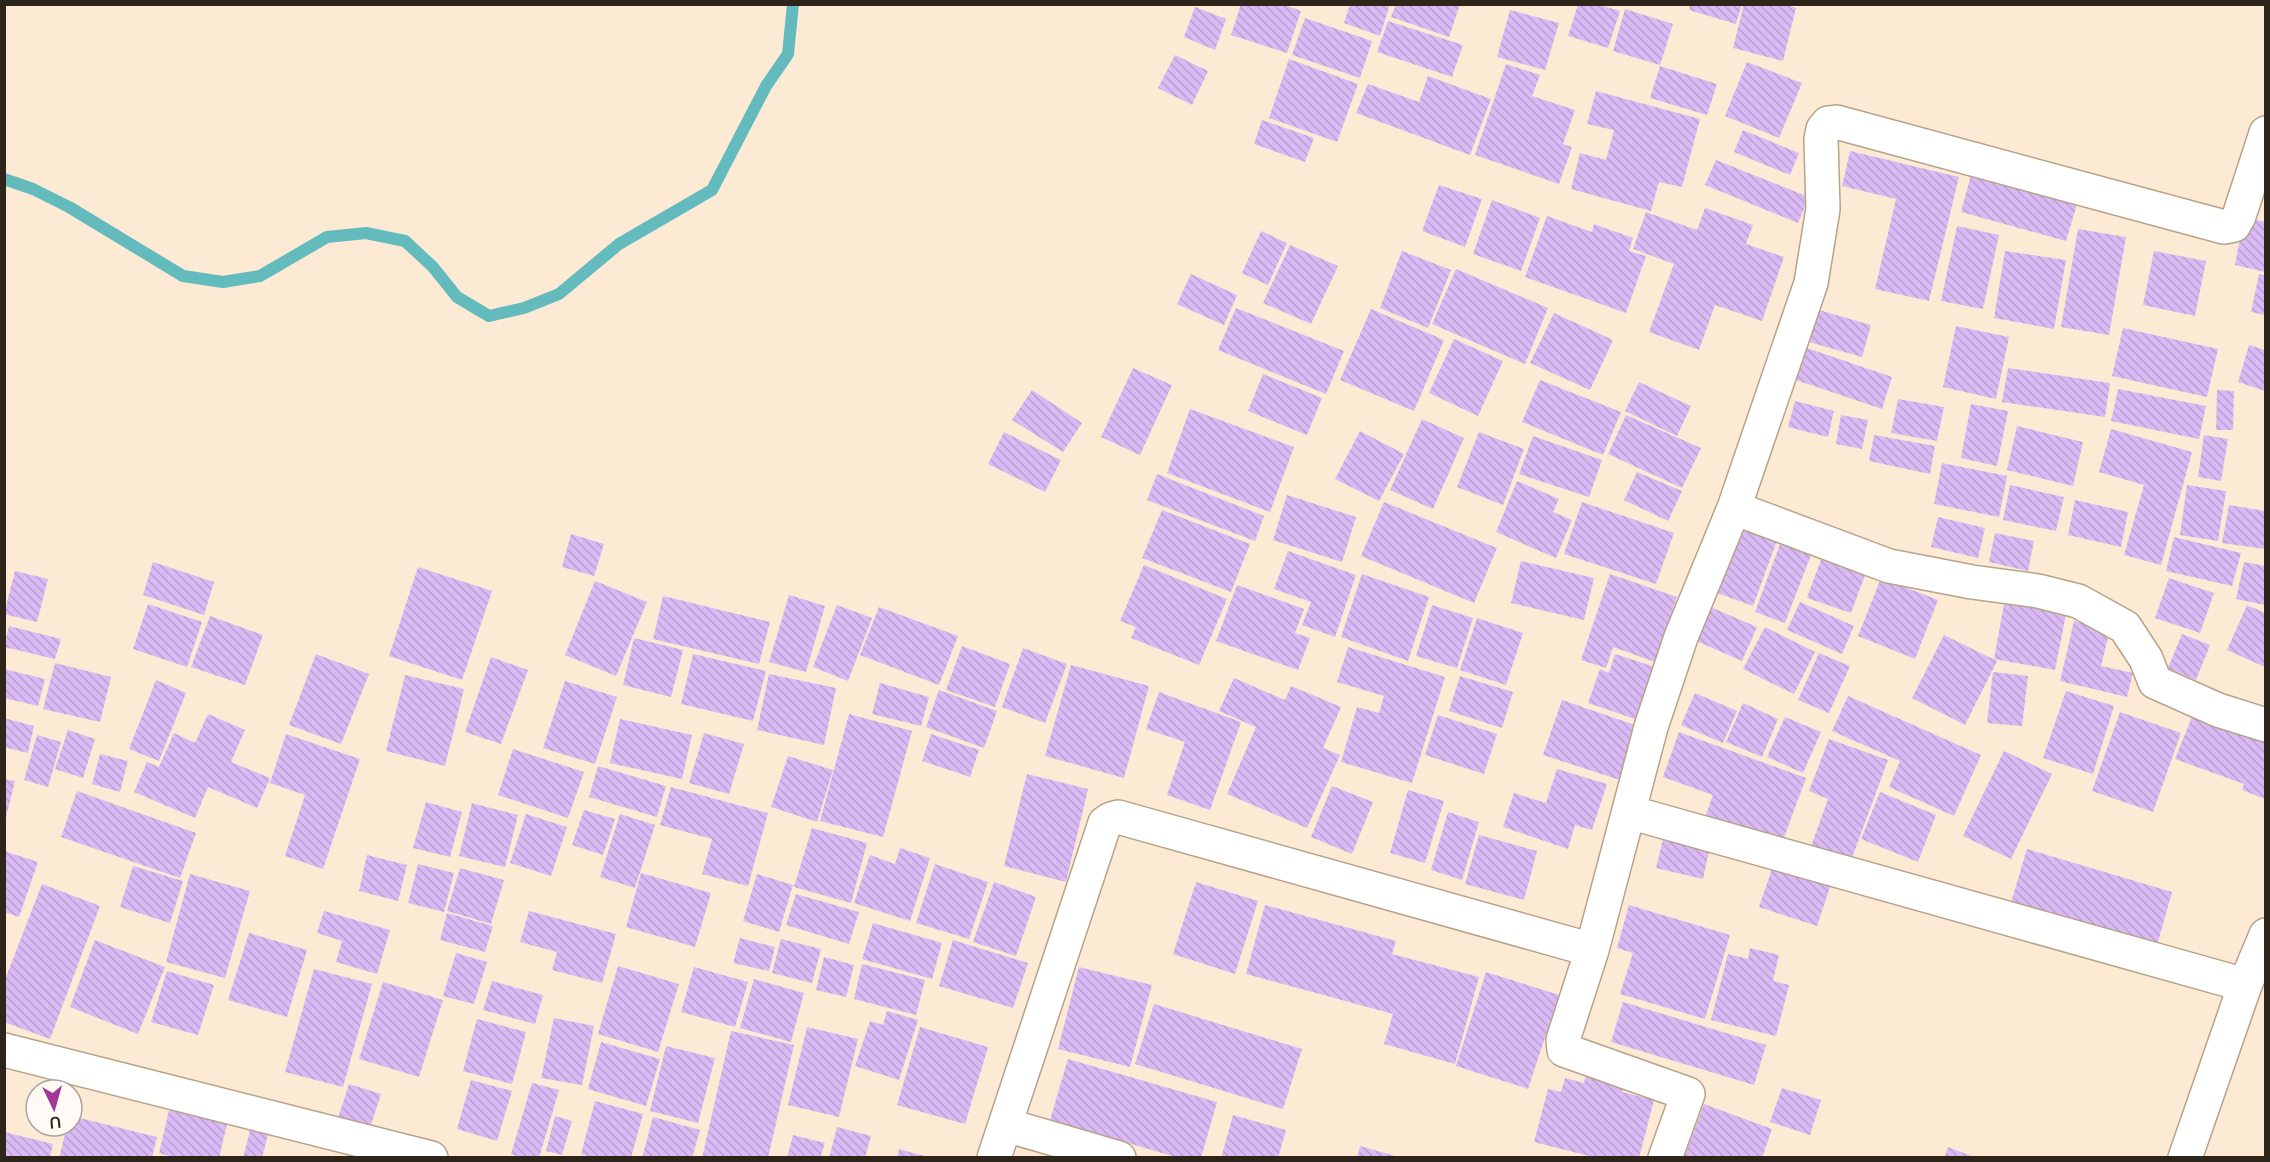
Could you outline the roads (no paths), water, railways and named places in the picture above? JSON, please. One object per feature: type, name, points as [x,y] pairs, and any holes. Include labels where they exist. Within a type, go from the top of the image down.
[{"type":"street","points":[[1665,1158],[1688,1095],[1564,1050],[1563,1040],[1592,950],[1651,727],[1681,637],[1734,508],[1811,283],[1823,209],[1822,129],[1828,123],[1836,122],[2224,227],[2234,225],[2240,216],[2265,134]]},
{"type":"street","points":[[1734,508],[1889,566],[1972,582],[2038,591],[2078,601],[2125,627],[2146,659],[2155,682],[2218,710],[2265,725]]},
{"type":"street","points":[[1629,812],[2245,985]]},
{"type":"street","points":[[994,1158],[1105,823],[1111,819],[1118,817],[1592,950]]},
{"type":"street","points":[[2186,1158],[2245,985],[2265,935]]},
{"type":"street","points":[[4,1050],[342,1147],[431,1158]]},
{"type":"street","points":[[1006,1125],[1119,1158]]},
{"type":"waterway","points":[[4,179],[33,189],[69,207],[183,276],[223,282],[260,276],[327,237],[366,233],[405,241],[433,267],[457,297],[489,316],[524,308],[559,294],[619,244],[712,190],[766,86],[788,54],[793,4]]}]
